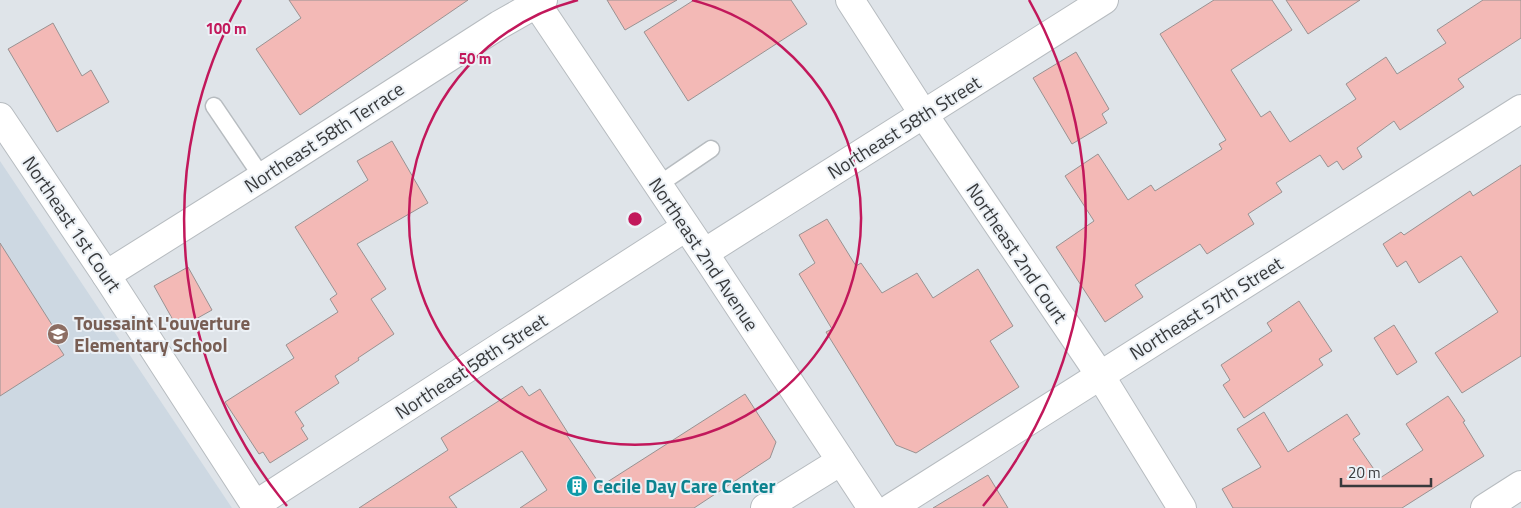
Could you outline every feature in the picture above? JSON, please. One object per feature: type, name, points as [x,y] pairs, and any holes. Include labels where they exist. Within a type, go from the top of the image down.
[{"type":"street","name":"Northeast 2nd Court","points":[[850,0],[924,115],[1100,375],[1182,508]]},
{"type":"street","name":"Northeast 58th Street","points":[[704,253],[1104,0]]},
{"type":"street","name":"Northeast 58th Terrace","points":[[106,275],[538,1]]},
{"type":"street","name":"Northeast 2nd Avenue","points":[[538,1],[872,508]]},
{"type":"street","name":"Northeast 57th Street","points":[[890,508],[1521,109]]},
{"type":"street","name":"Northeast 1st Court","points":[[0,117],[106,275],[254,507]]},
{"type":"street","name":"Northeast 58th Street","points":[[254,507],[686,227]]},
{"type":"street","points":[[765,508],[841,461]]},
{"type":"street","points":[[1485,508],[1521,485]]},
{"type":"lane","points":[[214,106],[262,177]]},
{"type":"lane","points":[[658,185],[711,149]]},
{"type":"shaded area","name":"Toussaint L'ouverture Elementary School","points":[[0,161],[232,508],[0,508]]},
{"type":"building","points":[[289,0],[468,0],[300,115],[256,49],[301,18]]},
{"type":"building","points":[[607,0],[677,0],[625,30]]},
{"type":"building","points":[[694,0],[791,0],[807,24],[688,101],[644,32]]},
{"type":"building","points":[[1214,0],[1272,0],[1292,30],[1231,70],[1261,117],[1270,111],[1290,142],[1356,99],[1346,84],[1386,57],[1397,74],[1446,43],[1437,30],[1483,0],[1521,0],[1521,38],[1458,79],[1464,87],[1400,130],[1394,121],[1357,148],[1362,157],[1343,170],[1337,161],[1328,167],[1320,155],[1276,183],[1282,192],[1248,214],[1254,224],[1207,254],[1200,244],[1135,285],[1143,297],[1105,322],[1056,247],[1094,221],[1065,176],[1098,154],[1128,200],[1151,185],[1155,191],[1222,149],[1219,144],[1226,140],[1160,34]]},
{"type":"building","points":[[1286,0],[1360,0],[1308,34]]},
{"type":"building","points":[[53,23],[82,76],[91,70],[109,102],[57,132],[8,49]]},
{"type":"building","points":[[1076,52],[1109,109],[1102,114],[1107,123],[1072,144],[1033,78]]},
{"type":"building","points":[[392,141],[428,203],[357,244],[386,289],[371,299],[394,334],[335,376],[339,383],[295,412],[304,426],[301,428],[308,439],[270,463],[263,452],[259,454],[225,402],[294,358],[286,345],[338,312],[330,299],[337,294],[295,227],[368,180],[357,161]]},
{"type":"building","points":[[1521,165],[1521,356],[1462,393],[1435,353],[1498,312],[1461,256],[1419,283],[1406,261],[1397,267],[1383,244],[1401,232],[1404,235],[1470,191],[1473,196]]},
{"type":"building","points":[[827,219],[856,266],[861,263],[882,293],[917,273],[933,298],[978,269],[1013,326],[990,341],[1019,387],[916,453],[896,445],[826,332],[832,329],[799,274],[815,263],[799,235]]},
{"type":"building","points":[[0,243],[54,328],[49,332],[64,355],[0,396]]},
{"type":"building","points":[[188,267],[212,310],[178,329],[154,286]]},
{"type":"building","points":[[1299,301],[1332,351],[1319,359],[1323,365],[1244,418],[1223,385],[1230,380],[1221,365],[1272,331],[1267,323]]},
{"type":"building","points":[[1394,325],[1417,362],[1397,375],[1374,338]]},
{"type":"building","points":[[522,386],[529,396],[540,389],[568,433],[566,434],[601,486],[745,394],[776,442],[770,458],[694,508],[520,508],[547,490],[522,451],[449,497],[457,508],[359,508],[448,450],[441,438]]},
{"type":"building","points":[[1448,396],[1465,421],[1463,422],[1484,456],[1402,508],[1233,508],[1222,489],[1261,467],[1237,429],[1264,412],[1288,452],[1347,414],[1360,434],[1353,439],[1380,478],[1423,450],[1406,424]]},
{"type":"building","points":[[988,475],[1008,508],[933,508]]},
{"type":"place","name":"Toussaint L'ouverture Elementary School","points":[[58,334]]},
{"type":"place","name":"Cecile Day Care Center","points":[[577,486]]}]
